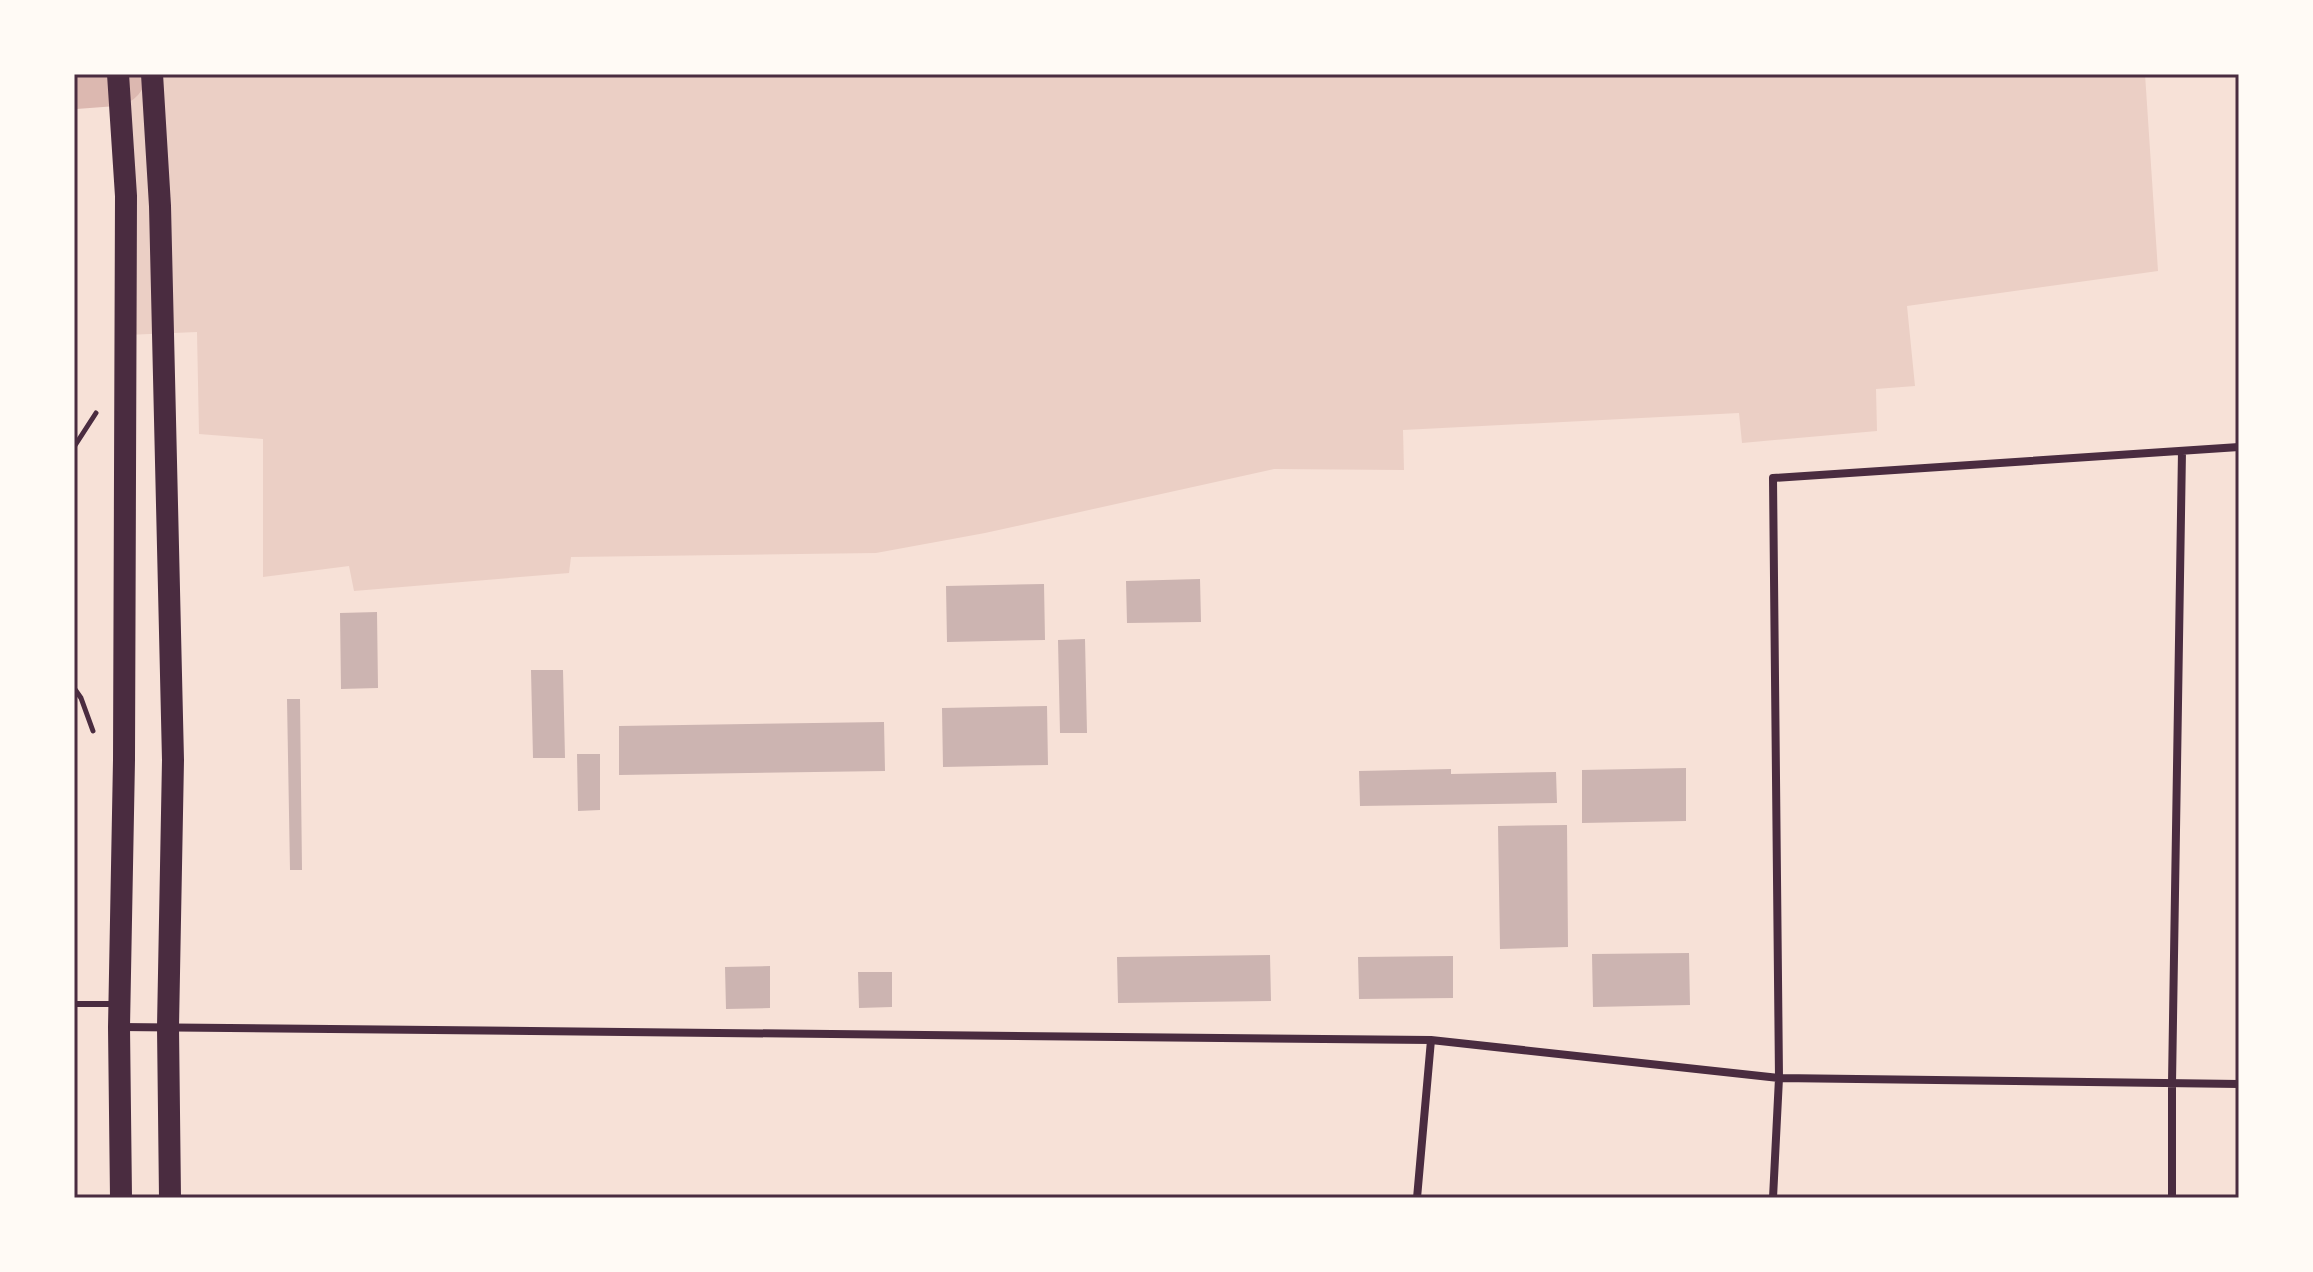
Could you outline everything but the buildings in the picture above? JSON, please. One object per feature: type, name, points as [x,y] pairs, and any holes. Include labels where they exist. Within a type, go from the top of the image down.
[{"type":"highway","points":[[118,74],[126,196],[124,745],[119,1027],[121,1198]]},
{"type":"highway","points":[[152,74],[160,206],[173,760],[168,1027],[170,1198]]},
{"type":"street","points":[[1773,1198],[1779,1078],[1773,478],[2239,447]]},
{"type":"street","points":[[2172,1198],[2182,451]]},
{"type":"street","points":[[119,1027],[1431,1040],[1779,1078],[2239,1084]]},
{"type":"street","points":[[1417,1198],[1431,1040]]},
{"type":"lane","points":[[74,1004],[120,1004]]},
{"type":"shaded area","points":[[117,74],[2145,74],[2158,271],[1907,306],[1915,386],[1876,389],[1877,431],[1742,443],[1739,413],[1403,430],[1404,470],[1274,469],[985,533],[876,553],[571,557],[569,573],[354,591],[349,566],[263,577],[263,439],[199,434],[197,332],[126,335]]},
{"type":"waterway","points":[[74,77],[114,74]]}]
